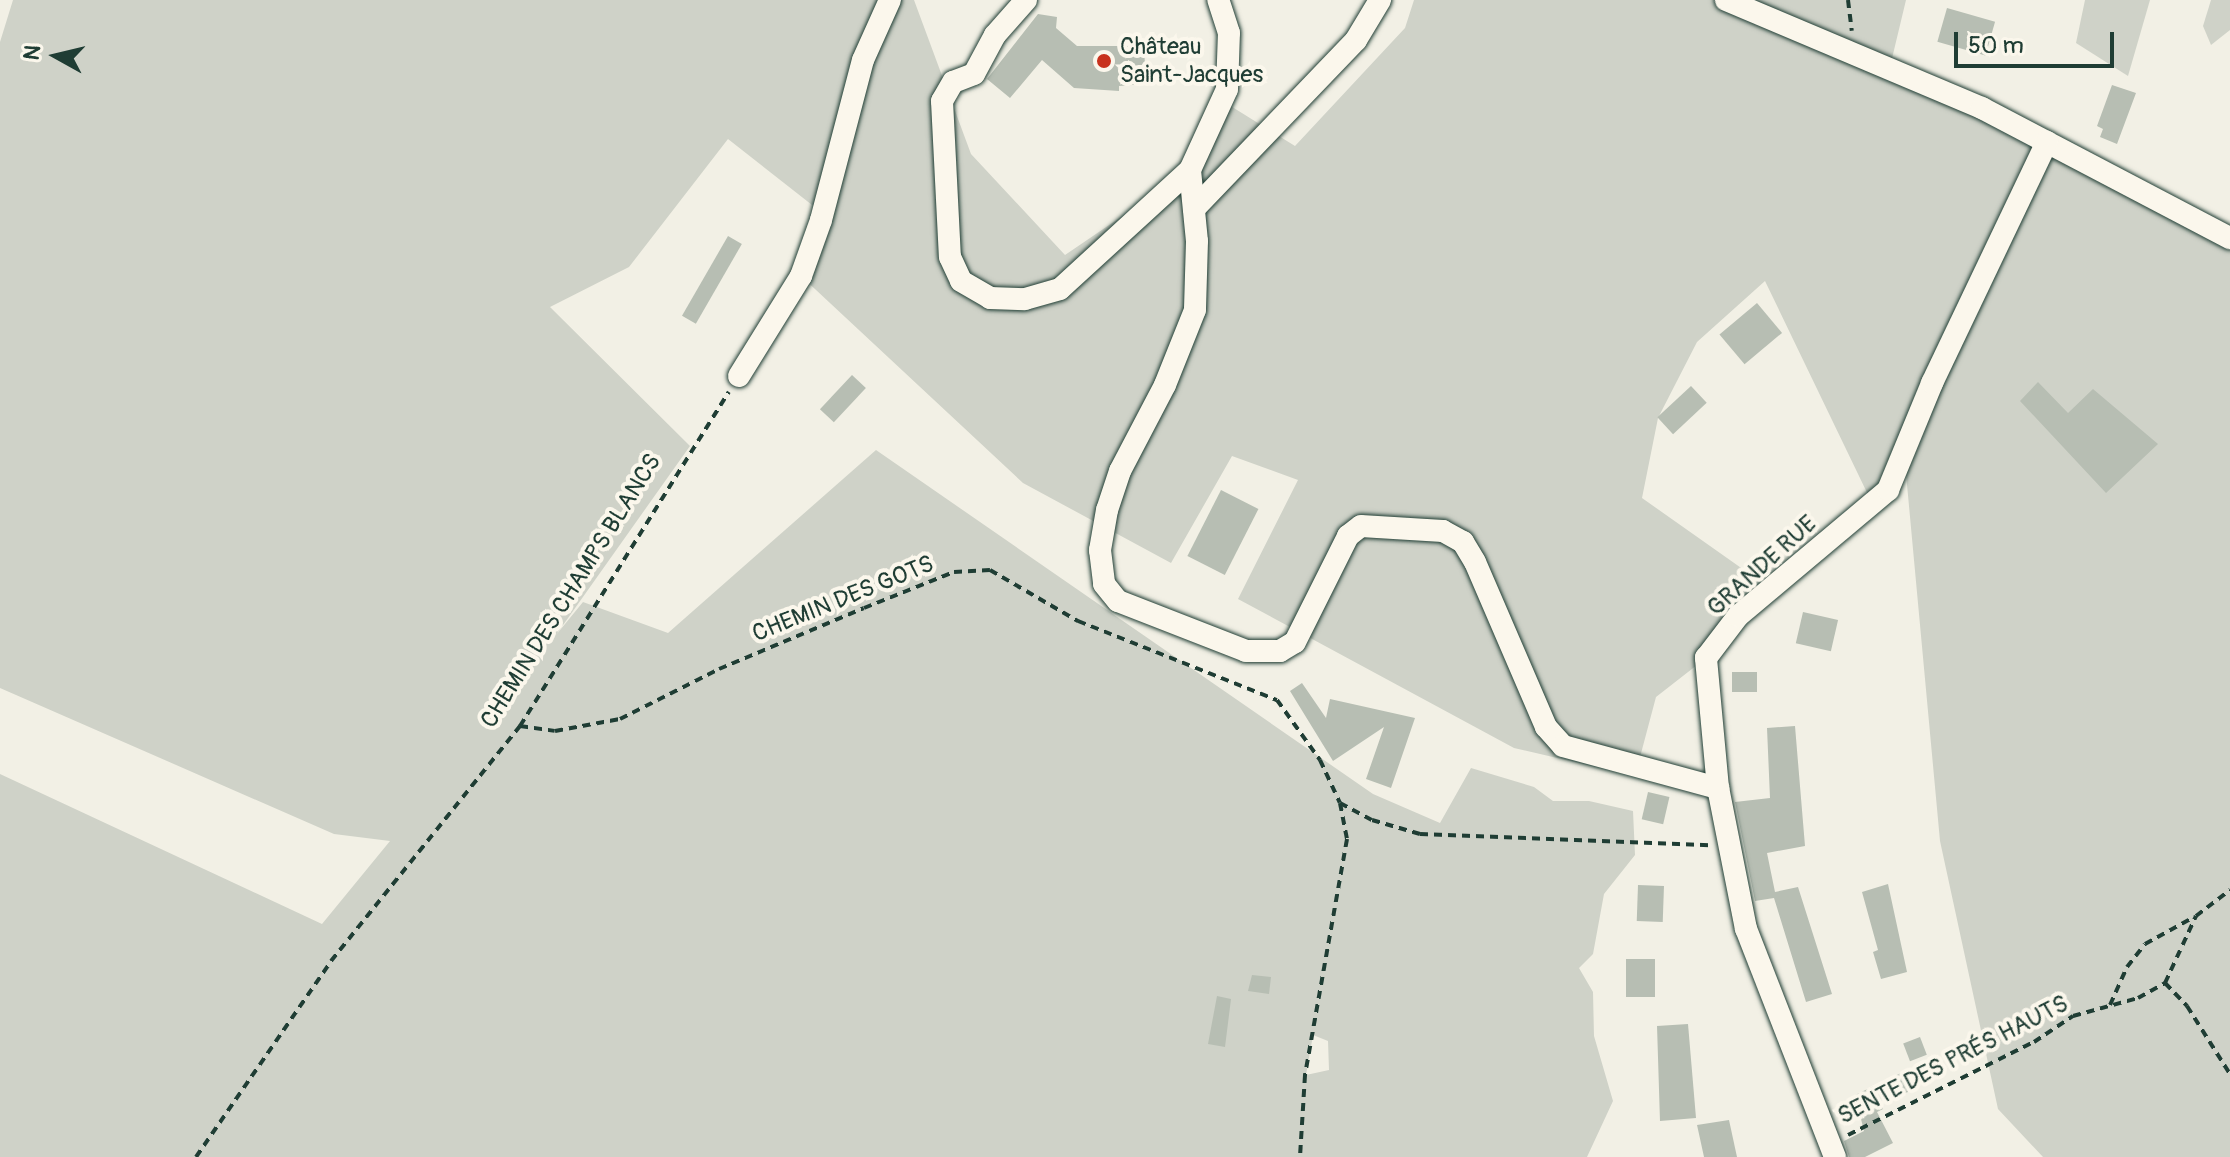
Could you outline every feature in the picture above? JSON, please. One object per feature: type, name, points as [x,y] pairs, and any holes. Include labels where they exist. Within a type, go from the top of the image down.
[{"type":"street","points":[[739,376],[801,276],[821,220],[863,60],[890,0]]},
{"type":"street","points":[[1026,0],[995,35],[974,74],[953,82],[942,101],[945,212],[950,257],[961,281],[990,298],[1025,299],[1060,289],[1190,170],[1227,89],[1229,33],[1218,0]]},
{"type":"street","points":[[1194,209],[1356,40],[1380,0]]},
{"type":"street","points":[[1726,0],[1982,108],[2230,238]]},
{"type":"street","name":"GRANDE RUE","points":[[1832,1151],[1746,929],[1718,788],[1706,658],[1738,616],[1888,490],[1932,383],[2047,142]]},
{"type":"street","points":[[1190,170],[1194,209],[1195,310],[1165,385],[1120,471],[1102,537],[1104,584],[1118,601],[1246,651],[1280,651],[1295,642],[1348,536],[1361,526],[1443,531],[1463,542],[1475,562],[1546,727],[1563,746],[1718,788]]},
{"type":"path","name":"CHEMIN DES CHAMPS BLANCS","points":[[196,1157],[331,961],[520,726],[739,376]]},
{"type":"path","name":"CHEMIN DES GOTS","points":[[520,726],[555,731],[620,719],[719,669],[864,608],[954,572],[990,570],[1078,621],[1277,700],[1298,726],[1340,803],[1347,839],[1305,1075],[1300,1157]]},
{"type":"path","points":[[1340,803],[1372,820],[1420,834],[1727,845]]},
{"type":"path","points":[[2110,1006],[2127,967],[2145,944],[2196,916],[2230,890]]},
{"type":"path","points":[[2196,916],[2165,983],[2187,1006],[2230,1074]]},
{"type":"path","name":"SENTE DES PRÉS HAUTS","points":[[1832,1151],[2034,1042],[2073,1016],[2110,1006],[2165,983]]},
{"type":"shaded area","points":[[13,0],[914,0],[971,154],[1065,255],[1190,170],[1221,100],[1295,146],[1405,28],[1414,0],[1906,0],[1889,71],[2230,238],[2230,1157],[2043,1157],[1998,1109],[1940,841],[1904,452],[1872,503],[1765,281],[1697,342],[1658,418],[1642,498],[1771,589],[1706,658],[1656,697],[1635,776],[1514,748],[1238,599],[1298,480],[1232,456],[1171,563],[1023,483],[801,276],[856,128],[821,212],[728,139],[629,267],[550,307],[690,446],[556,635],[583,602],[668,633],[876,450],[1373,794],[1440,823],[1471,768],[1534,787],[1553,801],[1589,801],[1633,811],[1635,855],[1604,894],[1593,954],[1579,968],[1593,992],[1594,1036],[1613,1101],[1587,1157],[0,1157],[0,774],[322,924],[390,841],[334,834],[0,688],[0,42]],"holes":[[[1313,1035],[1328,1041],[1329,1070],[1306,1075]]]},
{"type":"shaded area","points":[[2085,0],[2150,0],[2128,76],[2076,43]]},
{"type":"shaded area","points":[[2211,0],[2230,0],[2230,30],[2211,45],[2203,26]]},
{"type":"building","points":[[1947,8],[1995,22],[1985,55],[1937,42]]},
{"type":"building","points":[[1038,14],[1057,17],[1056,28],[1077,46],[1144,46],[1146,84],[1119,86],[1119,91],[1074,88],[1042,60],[1010,98],[987,79]]},
{"type":"building","points":[[2112,85],[2136,93],[2117,144],[2100,137],[2103,129],[2097,126]]},
{"type":"building","points":[[728,236],[742,244],[696,324],[682,316]]},
{"type":"building","points":[[1757,303],[1782,333],[1745,364],[1719,334]]},
{"type":"building","points":[[852,375],[866,388],[834,422],[820,409]]},
{"type":"building","points":[[2038,382],[2068,413],[2093,389],[2158,444],[2106,493],[2020,401]]},
{"type":"building","points":[[1691,386],[1707,403],[1673,434],[1657,417]]},
{"type":"building","points":[[1221,490],[1258,509],[1225,575],[1187,556]]},
{"type":"building","points":[[1803,612],[1838,620],[1831,651],[1796,643]]},
{"type":"building","points":[[1732,672],[1757,672],[1757,692],[1732,692]]},
{"type":"building","points":[[1302,683],[1326,718],[1330,699],[1415,718],[1391,788],[1366,779],[1384,727],[1333,761],[1290,691]]},
{"type":"building","points":[[1795,726],[1805,846],[1767,853],[1775,892],[1798,887],[1832,994],[1806,1002],[1774,898],[1755,901],[1735,802],[1770,798],[1767,728]]},
{"type":"building","points":[[1648,792],[1669,797],[1663,824],[1642,819]]},
{"type":"building","points":[[1888,884],[1907,972],[1881,979],[1873,952],[1878,950],[1862,892]]},
{"type":"building","points":[[1638,885],[1664,886],[1663,922],[1637,921]]},
{"type":"building","points":[[1626,959],[1655,959],[1655,997],[1626,997]]},
{"type":"building","points":[[1252,975],[1271,977],[1269,994],[1248,991]]},
{"type":"building","points":[[1217,996],[1231,999],[1225,1047],[1208,1044]]},
{"type":"building","points":[[1688,1024],[1696,1118],[1660,1121],[1657,1026]]},
{"type":"building","points":[[1920,1037],[1927,1055],[1910,1061],[1903,1043]]},
{"type":"building","points":[[1901,1073],[1908,1092],[1880,1102],[1883,1109],[1877,1112],[1893,1143],[1865,1157],[1849,1157],[1844,1141],[1864,1131],[1855,1095]]},
{"type":"building","points":[[1729,1120],[1737,1157],[1704,1157],[1697,1125]]},
{"type":"place","name":"Château Saint-Jacques","points":[[1104,61]]}]
